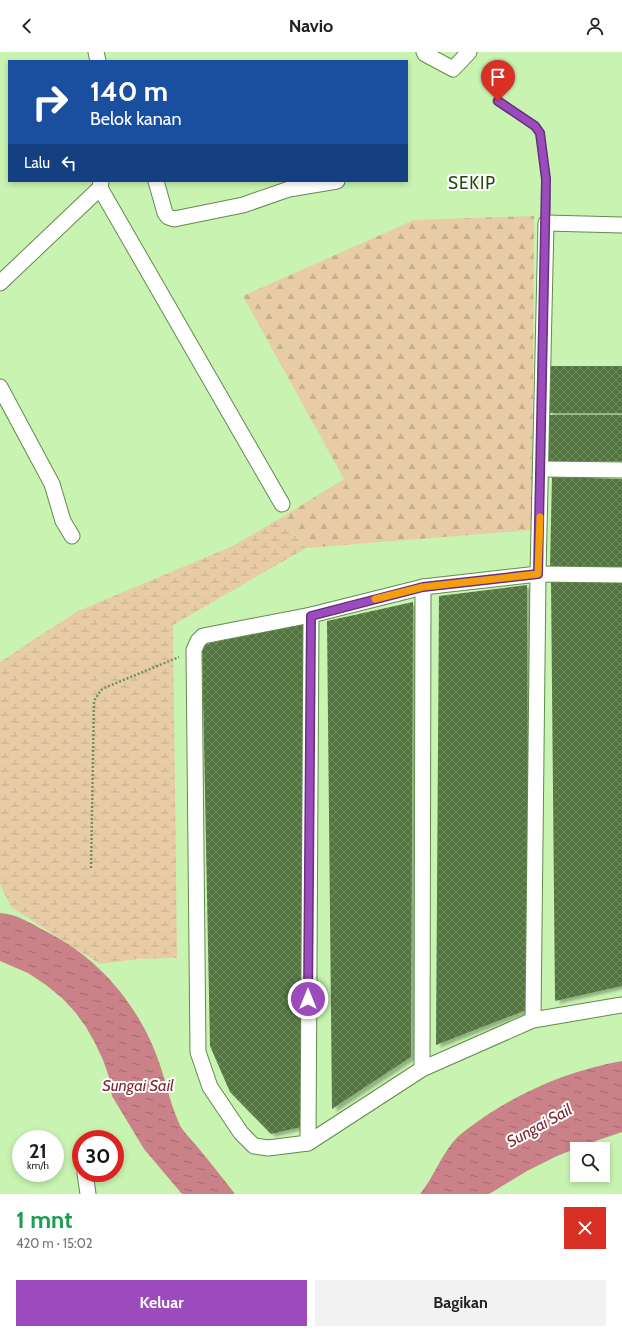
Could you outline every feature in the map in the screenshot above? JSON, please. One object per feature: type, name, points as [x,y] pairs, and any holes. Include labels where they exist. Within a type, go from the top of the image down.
[{"type":"street","points":[[424,52],[425,54],[453,68],[469,52]]},
{"type":"street","points":[[157,182],[165,213],[168,217],[174,218],[242,205],[289,189],[331,182]]},
{"type":"street","points":[[0,283],[101,184],[282,504]]},
{"type":"street","points":[[533,1020],[538,574],[546,223],[622,225]]},
{"type":"street","points":[[0,387],[52,484],[63,520],[72,536]]},
{"type":"street","points":[[541,469],[622,470]]},
{"type":"street","points":[[622,575],[538,574],[423,587],[311,616],[203,636],[198,641],[194,650],[198,1052],[210,1087],[241,1133],[254,1146],[268,1148],[308,1143],[422,1069],[533,1020],[622,1005]]},
{"type":"street","points":[[422,1069],[423,587]]},
{"type":"street","points":[[308,1143],[311,616]]},
{"type":"street","points":[[87,1182],[88,1194]]},
{"type":"lane","points":[[498,101],[535,126],[540,133],[546,179],[546,223]]},
{"type":"path","points":[[91,868],[94,701],[101,690],[194,650]]},
{"type":"green space","points":[[534,216],[532,530],[306,548],[281,518],[344,479],[243,296],[414,220]]},
{"type":"green space","points":[[281,518],[306,548],[173,625],[177,958],[137,959],[100,964],[11,907],[0,884],[0,662],[78,611],[233,546]]},
{"type":"water","name":"Sungai Sail","points":[[0,913],[12,915],[24,920],[65,942],[82,954],[113,983],[126,999],[148,1035],[159,1062],[172,1106],[180,1126],[235,1194],[182,1194],[144,1149],[112,1096],[109,1077],[103,1060],[86,1027],[75,1012],[62,998],[46,985],[28,973],[0,961]]},
{"type":"water","name":"Sungai Sail","points":[[622,1061],[622,1132],[593,1142],[570,1142],[570,1151],[527,1171],[489,1194],[420,1194],[453,1142],[484,1117],[533,1089],[567,1075]]},
{"type":"building","points":[[548,366],[622,366],[622,413],[548,413]]},
{"type":"building","points":[[548,415],[622,415],[622,461],[548,461]]},
{"type":"building","points":[[552,477],[622,479],[622,568],[550,567]]},
{"type":"building","points":[[551,582],[622,582],[622,986],[555,1001]]},
{"type":"building","points":[[527,585],[529,1009],[436,1045],[439,596]]},
{"type":"building","points":[[413,602],[411,1057],[332,1109],[327,621]]},
{"type":"building","points":[[306,622],[301,1127],[271,1134],[230,1092],[210,1046],[202,645]]},
{"type":"slow traffic","points":[[375,599],[423,587],[538,574],[540,517]]},
{"type":"district","name":"SEKIP","points":[[472,183]]},
{"type":"route","points":[[308,999],[311,616],[423,587],[538,574],[546,179],[540,133],[535,126],[498,101]]}]
